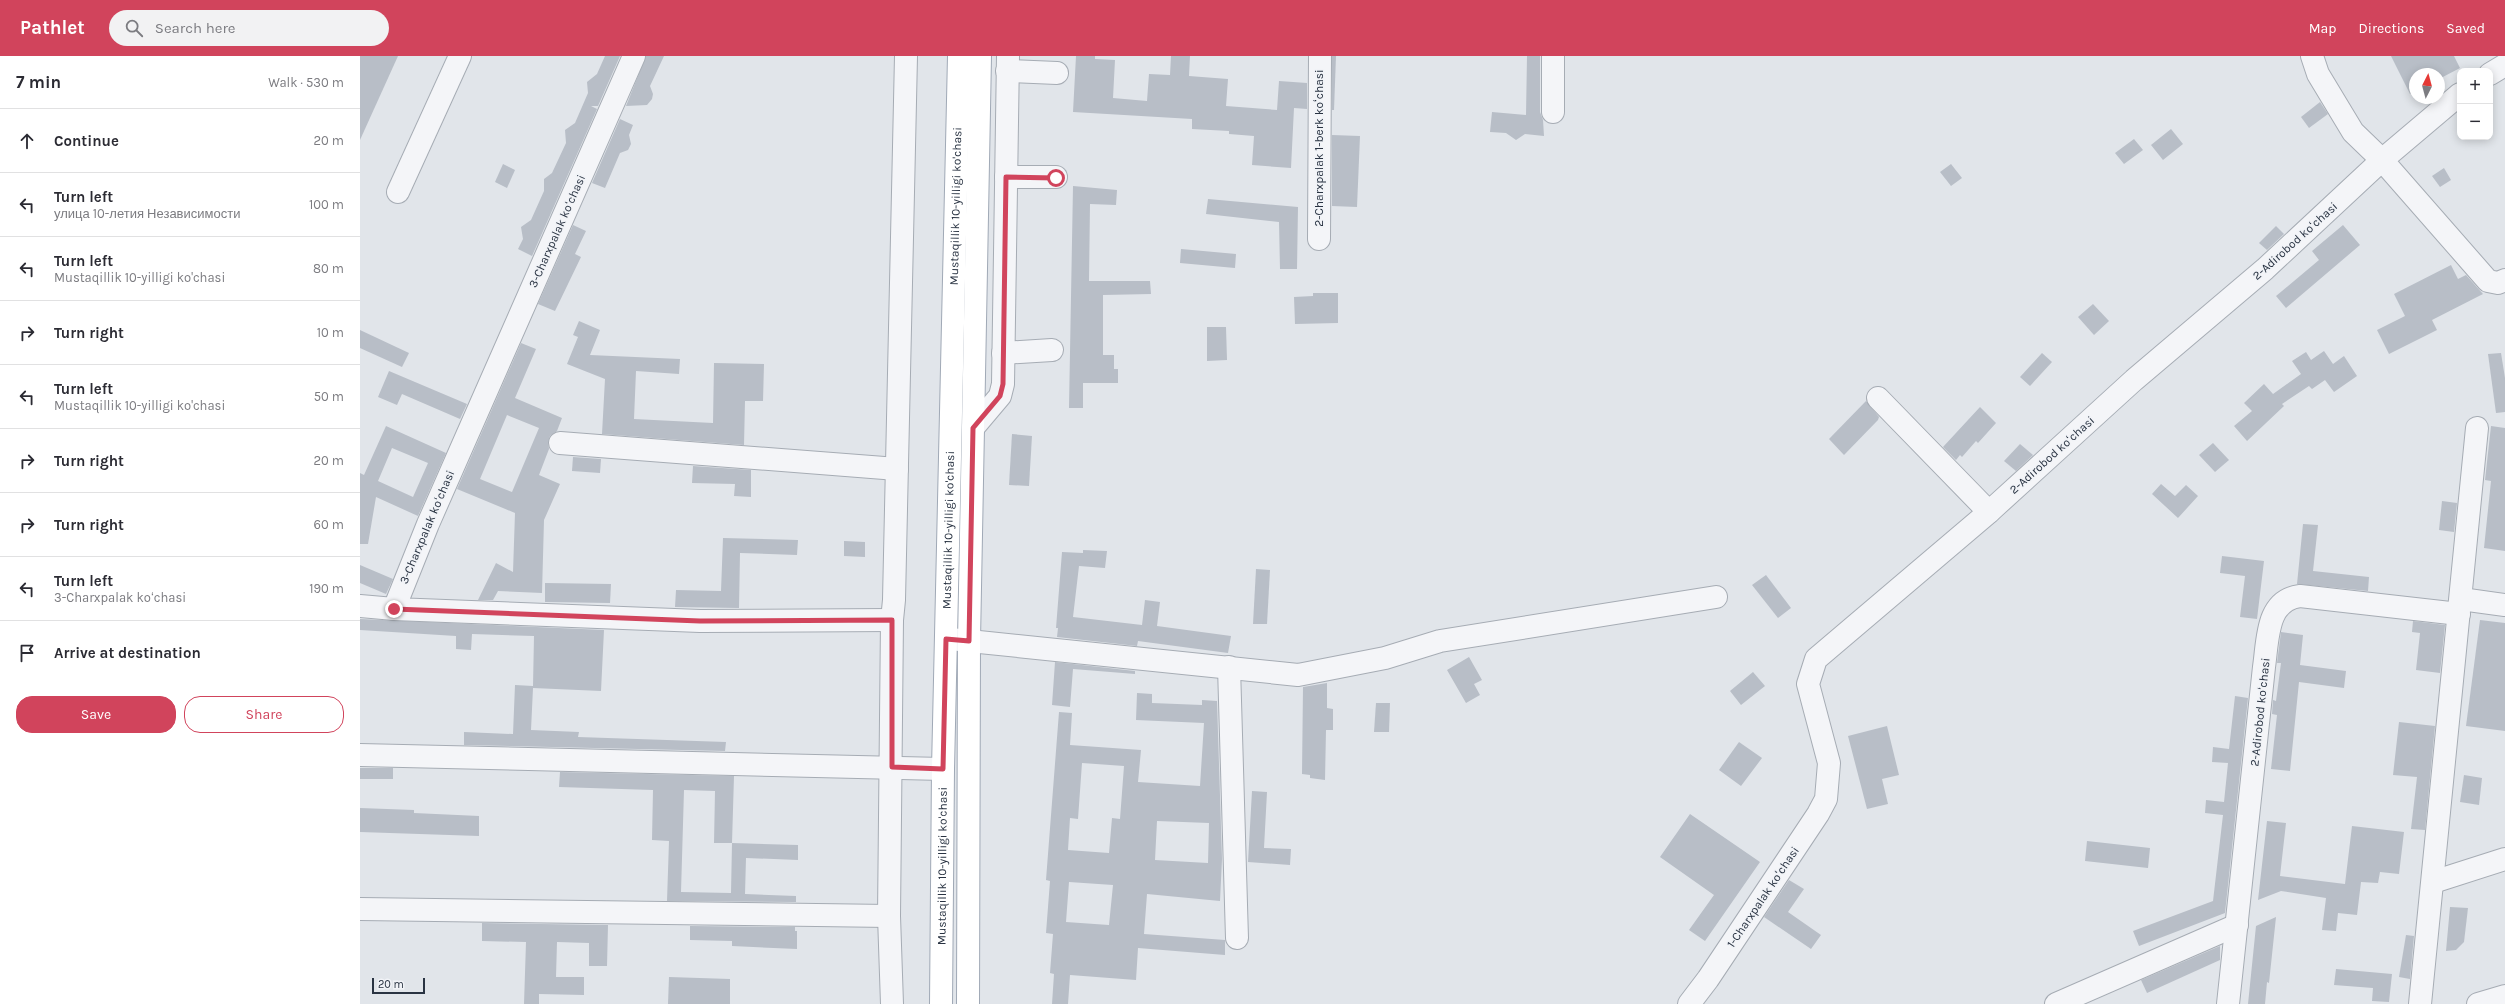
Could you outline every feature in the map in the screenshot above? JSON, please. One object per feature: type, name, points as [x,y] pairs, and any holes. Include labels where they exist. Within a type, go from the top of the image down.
[{"type":"main road","name":"Mustaqillik 10-yilligi ko'chasi","points":[[941,1004],[943,769],[959,56]]},
{"type":"main road","name":"Mustaqillik 10-yilligi ko'chasi","points":[[968,1004],[969,641],[980,56]]},
{"type":"street","points":[[398,192],[460,56]]},
{"type":"street","name":"3-Charxpalak koʻchasi","points":[[394,609],[431,516],[634,56]]},
{"type":"street","points":[[892,1004],[889,916],[892,767],[892,620],[894,600],[906,56]]},
{"type":"street","name":"2-Charxpalak 1-berk koʻchasi","points":[[1319,239],[1320,56]]},
{"type":"street","points":[[1553,56],[1553,112]]},
{"type":"street","points":[[2312,56],[2318,74],[2354,132],[2382,160],[2488,281],[2498,283],[2505,280]]},
{"type":"street","points":[[973,428],[1000,396],[1003,353],[1008,64],[1057,73]]},
{"type":"street","points":[[2493,72],[2505,65]]},
{"type":"street","name":"2-Adirobod koʻchasi","points":[[1828,786],[1829,763],[1825,743],[1808,684],[1816,659],[1989,512],[2134,380],[2265,269],[2382,160],[2457,97]]},
{"type":"street","points":[[1006,177],[1056,178]]},
{"type":"street","points":[[1003,353],[1052,350]]},
{"type":"street","points":[[1878,398],[1989,512]]},
{"type":"street","points":[[2420,1004],[2477,428]]},
{"type":"street","points":[[560,443],[897,469]]},
{"type":"street","name":"2-Adirobod koʻchasi","points":[[2228,1004],[2264,666],[2272,616],[2277,606],[2290,597],[2300,596],[2460,606],[2505,605]]},
{"type":"street","points":[[946,639],[1298,675],[1385,658],[1440,641],[1716,597]]},
{"type":"street","points":[[360,606],[394,609],[700,621],[892,620]]},
{"type":"street","points":[[1229,667],[1237,938]]},
{"type":"street","points":[[360,755],[943,769]]},
{"type":"street","name":"1-Charxpalak koʻchasi","points":[[1689,1004],[1708,979],[1818,814],[1826,799],[1828,786]]},
{"type":"street","points":[[2433,882],[2505,859]]},
{"type":"street","points":[[360,908],[889,916]]},
{"type":"street","points":[[2056,1004],[2237,925]]},
{"type":"street","points":[[2478,1004],[2505,996]]},
{"type":"building","points":[[360,56],[398,56],[360,140]]},
{"type":"building","points":[[605,56],[620,56],[598,106],[591,106],[597,109],[532,256],[518,249],[523,239],[521,227],[531,220],[544,191],[544,179],[552,173],[566,143],[565,130],[575,123],[588,93],[587,82],[597,74]]},
{"type":"building","points":[[646,56],[664,56],[650,86],[653,94],[652,99],[647,105],[626,106]]},
{"type":"building","points":[[1076,56],[1095,56],[1095,59],[1115,60],[1113,98],[1147,101],[1149,74],[1170,75],[1171,56],[1190,56],[1189,76],[1228,79],[1226,106],[1277,110],[1279,81],[1307,83],[1307,109],[1294,108],[1291,168],[1252,165],[1254,136],[1229,134],[1229,131],[1192,129],[1192,119],[1073,112]]},
{"type":"building","points":[[1332,56],[1336,56],[1334,110],[1332,110]]},
{"type":"building","points":[[1527,56],[1540,56],[1540,112],[1543,120],[1544,136],[1525,134],[1516,140],[1506,133],[1490,132],[1492,112],[1526,115]]},
{"type":"building","points":[[2391,56],[2454,56],[2460,68],[2457,68],[2457,70],[2445,76],[2445,68],[2409,68],[2409,92]]},
{"type":"building","points":[[2320,102],[2328,114],[2309,128],[2301,117]]},
{"type":"building","points":[[620,119],[633,125],[629,135],[631,144],[628,150],[620,153],[605,188],[592,183]]},
{"type":"building","points":[[2171,129],[2183,144],[2163,160],[2151,145]]},
{"type":"building","points":[[1332,135],[1360,136],[1357,207],[1332,206]]},
{"type":"building","points":[[2134,139],[2143,150],[2124,164],[2115,153]]},
{"type":"building","points":[[503,164],[515,170],[507,188],[495,182]]},
{"type":"building","points":[[1951,164],[1962,178],[1951,186],[1940,172]]},
{"type":"building","points":[[2444,168],[2451,180],[2440,187],[2432,176]]},
{"type":"building","points":[[1073,186],[1117,190],[1116,205],[1090,204],[1089,281],[1150,281],[1151,294],[1103,295],[1103,355],[1114,355],[1114,369],[1118,369],[1118,383],[1083,383],[1083,408],[1069,408]]},
{"type":"building","points":[[1208,199],[1298,207],[1297,269],[1280,269],[1279,222],[1206,214]]},
{"type":"building","points":[[573,225],[586,231],[575,254],[581,257],[555,311],[538,304]]},
{"type":"building","points":[[2343,225],[2360,245],[2286,308],[2276,296],[2319,260],[2312,251]]},
{"type":"building","points":[[2276,226],[2284,234],[2267,250],[2259,243]]},
{"type":"building","points":[[1181,249],[1236,254],[1235,268],[1180,263]]},
{"type":"building","points":[[2451,265],[2458,279],[2466,275],[2483,294],[2432,320],[2437,330],[2389,354],[2377,330],[2405,316],[2394,294]]},
{"type":"building","points":[[1313,293],[1338,293],[1338,323],[1295,324],[1294,297],[1313,296]]},
{"type":"building","points":[[2093,304],[2109,321],[2094,335],[2078,317]]},
{"type":"building","points":[[579,321],[600,330],[590,355],[680,359],[679,374],[636,371],[634,419],[713,423],[714,363],[764,364],[763,401],[745,401],[744,445],[602,434],[605,379],[567,364],[578,337],[573,335]]},
{"type":"building","points":[[1207,327],[1226,327],[1227,360],[1207,361]]},
{"type":"building","points":[[360,330],[409,353],[402,367],[360,348]]},
{"type":"building","points":[[521,343],[536,349],[515,398],[562,418],[557,431],[550,436],[548,442],[549,449],[539,475],[560,484],[544,520],[542,593],[498,591],[493,600],[478,600],[496,563],[513,572],[515,513],[457,489]],"holes":[[[507,415],[539,428],[512,492],[480,479]]]},
{"type":"building","points":[[2324,351],[2333,364],[2344,356],[2357,376],[2334,392],[2325,380],[2312,389],[2309,386],[2282,404],[2284,406],[2247,441],[2234,426],[2252,411],[2244,403],[2264,384],[2273,394],[2301,374],[2292,361],[2306,352],[2311,360]]},
{"type":"building","points":[[2042,353],[2052,362],[2030,386],[2020,377]]},
{"type":"building","points":[[2501,353],[2505,378],[2505,412],[2496,413],[2488,354]]},
{"type":"building","points":[[389,371],[467,404],[460,419],[402,394],[397,405],[378,397]]},
{"type":"building","points":[[1866,401],[1879,417],[1878,420],[1844,455],[1829,439]]},
{"type":"building","points":[[1980,407],[1996,423],[1978,443],[1976,441],[1962,457],[1960,455],[1956,460],[1943,447]]},
{"type":"building","points":[[386,426],[446,453],[418,516],[376,497],[368,544],[360,544],[360,473],[364,475]],"holes":[[[392,448],[428,463],[413,497],[378,481]]]},
{"type":"building","points":[[2491,426],[2505,428],[2505,551],[2484,548],[2491,481],[2485,480]]},
{"type":"building","points":[[1012,434],[1032,436],[1029,486],[1009,485]]},
{"type":"building","points":[[2213,443],[2229,460],[2215,472],[2199,455]]},
{"type":"building","points":[[2020,444],[2033,455],[2016,471],[2004,461]]},
{"type":"building","points":[[573,457],[601,459],[600,473],[572,471]]},
{"type":"building","points":[[693,466],[751,470],[751,497],[734,496],[735,484],[692,483]]},
{"type":"building","points":[[2161,484],[2175,496],[2186,485],[2198,496],[2178,518],[2152,494]]},
{"type":"building","points":[[2442,501],[2457,503],[2454,532],[2439,530]]},
{"type":"building","points":[[2303,524],[2318,525],[2313,571],[2369,577],[2368,591],[2297,584]]},
{"type":"building","points":[[723,538],[798,540],[797,555],[740,553],[739,608],[675,607],[676,590],[721,591]]},
{"type":"building","points":[[844,541],[865,542],[865,557],[844,556]]},
{"type":"building","points":[[1083,550],[1107,551],[1105,568],[1079,566],[1073,617],[1142,625],[1145,600],[1160,602],[1157,626],[1231,636],[1228,653],[1138,641],[1137,646],[1057,637],[1058,628],[1056,628],[1062,552],[1083,553]]},
{"type":"building","points":[[2222,556],[2264,561],[2257,619],[2240,617],[2245,576],[2220,573]]},
{"type":"building","points":[[360,565],[393,579],[386,594],[360,583]]},
{"type":"building","points":[[1256,569],[1270,570],[1267,624],[1253,624]]},
{"type":"building","points":[[1766,575],[1791,608],[1778,618],[1752,585]]},
{"type":"building","points":[[545,583],[611,584],[610,603],[545,602]]},
{"type":"building","points":[[360,619],[604,630],[601,691],[533,688],[531,730],[579,732],[578,737],[726,742],[725,751],[464,745],[464,732],[513,734],[515,685],[533,686],[534,636],[472,634],[471,650],[456,649],[456,636],[360,630]]},
{"type":"building","points":[[2480,620],[2505,623],[2505,731],[2466,726]]},
{"type":"building","points":[[2413,621],[2445,625],[2440,673],[2416,670],[2420,633],[2412,632]]},
{"type":"building","points":[[2281,632],[2303,635],[2300,665],[2346,671],[2344,688],[2299,682],[2290,771],[2271,769],[2277,715],[2272,714],[2273,700],[2276,701],[2281,663],[2277,663]]},
{"type":"building","points":[[1469,657],[1482,680],[1474,684],[1480,695],[1466,703],[1447,670]]},
{"type":"building","points":[[1055,662],[1135,671],[1135,674],[1073,669],[1070,707],[1052,705]]},
{"type":"building","points":[[1753,672],[1765,686],[1741,705],[1730,691]]},
{"type":"building","points":[[1327,683],[1327,708],[1333,709],[1333,730],[1326,730],[1325,780],[1310,778],[1310,775],[1302,774],[1303,687]]},
{"type":"building","points":[[1137,693],[1152,694],[1152,703],[1202,705],[1202,700],[1217,701],[1222,859],[1220,901],[1147,894],[1144,934],[1225,940],[1225,955],[1138,948],[1136,980],[1070,975],[1068,1004],[1052,1004],[1054,974],[1050,973],[1053,934],[1046,933],[1050,881],[1046,880],[1059,712],[1072,713],[1070,745],[1141,750],[1138,782],[1200,786],[1204,723],[1136,720]],"holes":[[[1082,763],[1124,766],[1120,819],[1112,818],[1109,853],[1068,850],[1070,818],[1078,819]],[[1157,821],[1209,823],[1208,863],[1155,860]],[[1069,882],[1113,885],[1109,925],[1066,922]]]},
{"type":"building","points":[[2235,696],[2248,698],[2225,913],[2139,946],[2133,931],[2213,901],[2223,815],[2205,813],[2206,800],[2224,802],[2228,763],[2212,762],[2213,747],[2229,749]]},
{"type":"building","points":[[1376,703],[1390,703],[1389,732],[1374,732]]},
{"type":"building","points":[[2399,722],[2435,726],[2425,830],[2411,829],[2417,777],[2393,775]]},
{"type":"building","points":[[1887,726],[1899,775],[1882,779],[1888,804],[1867,809],[1848,736]]},
{"type":"building","points":[[1739,742],[1762,758],[1741,786],[1719,770]]},
{"type":"building","points":[[360,768],[393,768],[393,779],[360,779]]},
{"type":"building","points":[[560,772],[734,776],[732,843],[798,845],[798,860],[746,858],[745,894],[796,896],[796,902],[667,901],[669,841],[652,840],[653,790],[559,787]],"holes":[[[684,790],[715,791],[714,843],[732,843],[731,893],[681,892]]]},
{"type":"building","points":[[2464,775],[2482,778],[2479,805],[2460,802]]},
{"type":"building","points":[[1252,791],[1267,792],[1264,848],[1291,849],[1290,865],[1248,862]]},
{"type":"building","points":[[360,808],[414,810],[414,813],[479,816],[479,836],[360,832]]},
{"type":"building","points":[[1690,814],[1760,862],[1705,941],[1689,930],[1714,895],[1660,857]]},
{"type":"building","points":[[2267,821],[2286,823],[2280,876],[2345,884],[2352,826],[2404,832],[2399,874],[2380,872],[2378,883],[2361,882],[2357,915],[2338,913],[2336,931],[2322,930],[2326,898],[2281,891],[2258,900]]},
{"type":"building","points":[[2087,841],[2150,848],[2148,868],[2085,861]]},
{"type":"building","points":[[1789,880],[1804,889],[1788,912],[1821,935],[1811,949],[1764,917]]},
{"type":"building","points":[[2450,907],[2468,908],[2464,942],[2456,950],[2446,951]]},
{"type":"building","points":[[2276,917],[2269,983],[2267,982],[2265,1004],[2248,1004],[2256,926]]},
{"type":"building","points":[[482,923],[608,925],[607,966],[589,966],[589,943],[557,942],[556,977],[584,977],[584,995],[539,994],[539,1004],[524,1004],[526,942],[482,941]]},
{"type":"building","points":[[690,926],[795,927],[795,931],[797,931],[797,949],[732,946],[732,941],[690,940]]},
{"type":"building","points":[[2406,935],[2414,936],[2410,979],[2399,977]]},
{"type":"building","points":[[2220,946],[2220,960],[2147,993],[2141,980]]},
{"type":"building","points":[[2336,969],[2392,974],[2389,1002],[2372,1001],[2373,988],[2334,985]]},
{"type":"building","points":[[669,977],[730,979],[730,1004],[668,1004]]},
{"type":"route","points":[[394,609],[541,616],[700,621],[892,620],[892,767],[943,769],[946,639],[969,641],[973,428],[1000,396],[1003,384],[1006,177],[1056,178]]}]
